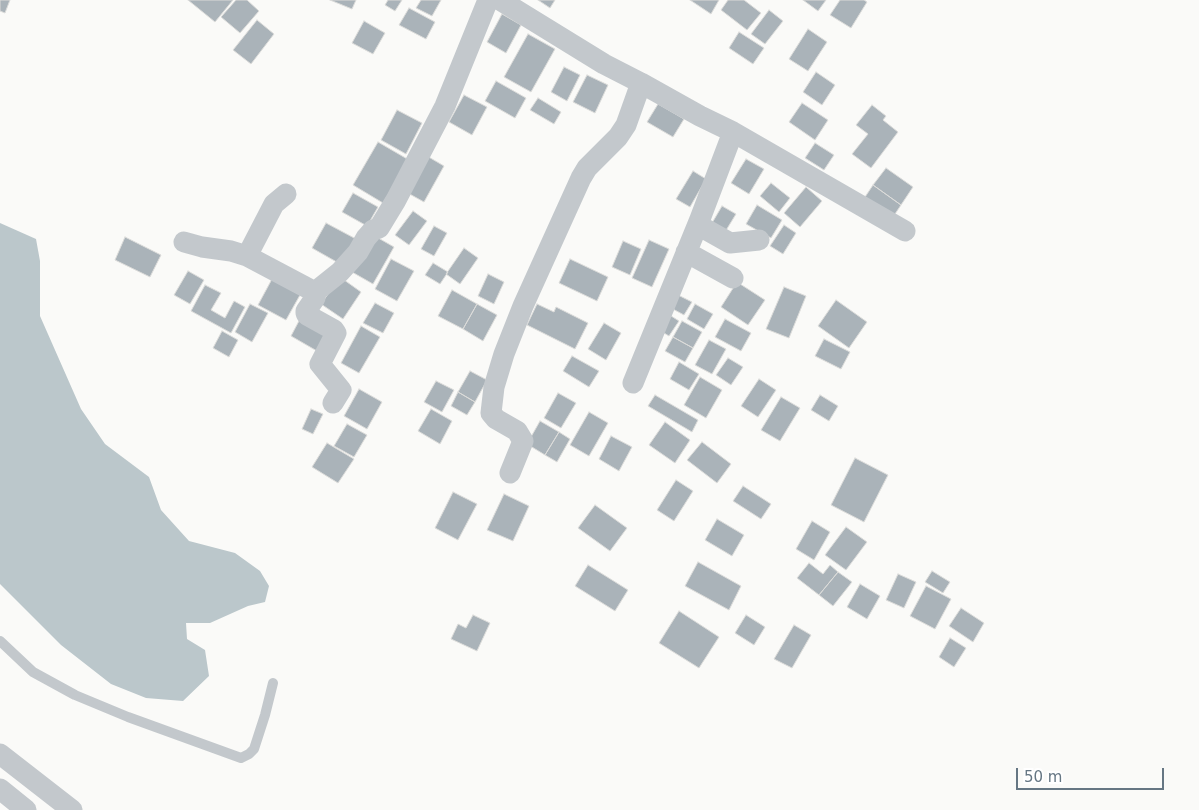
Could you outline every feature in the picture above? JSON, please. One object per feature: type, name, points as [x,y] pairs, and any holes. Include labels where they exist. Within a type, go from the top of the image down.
[{"type":"street","points":[[315,292],[340,272],[358,252],[373,230],[379,228],[396,200],[445,106],[488,0]]},
{"type":"street","points":[[500,0],[604,64],[733,132],[905,231]]},
{"type":"street","points":[[510,473],[523,441],[518,431],[496,419],[491,413],[494,387],[504,354],[523,306],[580,178],[587,168],[618,137],[626,125],[641,83]]},
{"type":"street","points":[[633,382],[698,225],[733,132]]},
{"type":"street","points":[[247,256],[274,204],[286,194]]},
{"type":"street","points":[[698,225],[730,243],[759,240]]},
{"type":"street","points":[[184,242],[247,256],[315,292]]},
{"type":"street","points":[[686,252],[733,278]]},
{"type":"street","points":[[315,292],[315,298],[306,311],[307,315],[336,332],[320,364],[341,390],[333,402]]},
{"type":"street","points":[[0,754],[72,810]]},
{"type":"street","points":[[0,789],[26,810]]},
{"type":"lane","points":[[0,641],[33,672],[74,695],[128,717],[241,758],[250,754],[254,749],[273,683]]},
{"type":"shaded area","points":[[0,223],[36,239],[40,261],[40,316],[81,409],[105,444],[149,477],[161,510],[189,541],[235,553],[260,571],[269,586],[265,602],[248,606],[210,623],[186,623],[187,639],[205,650],[209,676],[183,701],[146,698],[111,684],[61,645],[0,584]]},
{"type":"building","points":[[0,0],[10,0],[5,13],[0,11]]},
{"type":"building","points":[[188,0],[233,0],[215,22]]},
{"type":"building","points":[[236,0],[247,0],[259,11],[240,33],[221,17]]},
{"type":"building","points":[[330,0],[356,0],[352,9]]},
{"type":"building","points":[[388,0],[402,0],[395,11],[385,5]]},
{"type":"building","points":[[421,0],[441,0],[432,16],[416,8]]},
{"type":"building","points":[[538,0],[555,0],[550,8]]},
{"type":"building","points":[[690,0],[719,0],[711,14]]},
{"type":"building","points":[[728,0],[744,0],[761,13],[747,30],[721,10]]},
{"type":"building","points":[[803,0],[826,0],[818,11]]},
{"type":"building","points":[[840,0],[864,0],[867,2],[851,28],[830,15]]},
{"type":"building","points":[[409,8],[435,22],[426,39],[399,25]]},
{"type":"building","points":[[769,10],[783,21],[765,44],[751,34]]},
{"type":"building","points":[[502,14],[521,25],[506,53],[487,42]]},
{"type":"building","points":[[257,20],[274,34],[251,64],[233,50]]},
{"type":"building","points":[[364,21],[385,33],[373,54],[352,43]]},
{"type":"building","points":[[808,29],[827,42],[808,71],[789,59]]},
{"type":"building","points":[[739,32],[764,48],[753,64],[729,48]]},
{"type":"building","points":[[528,34],[555,49],[531,92],[504,77]]},
{"type":"building","points":[[564,67],[580,75],[567,101],[551,92]]},
{"type":"building","points":[[816,72],[835,85],[822,105],[803,92]]},
{"type":"building","points":[[587,75],[608,85],[595,113],[573,102]]},
{"type":"building","points":[[496,81],[526,98],[515,118],[485,101]]},
{"type":"building","points":[[464,95],[487,107],[472,135],[449,122]]},
{"type":"building","points":[[538,98],[561,112],[554,124],[530,110]]},
{"type":"building","points":[[802,103],[828,120],[815,140],[789,122]]},
{"type":"building","points":[[658,104],[684,119],[673,137],[647,122]]},
{"type":"building","points":[[872,105],[886,116],[883,120],[898,132],[871,168],[852,154],[868,134],[856,125]]},
{"type":"building","points":[[397,110],[422,123],[406,154],[381,140]]},
{"type":"building","points":[[378,142],[409,160],[383,203],[353,185]]},
{"type":"building","points":[[815,143],[834,155],[824,170],[805,158]]},
{"type":"building","points":[[427,156],[444,166],[424,202],[406,192]]},
{"type":"building","points":[[746,159],[764,169],[749,194],[731,183]]},
{"type":"building","points":[[886,168],[913,187],[901,205],[873,185]]},
{"type":"building","points":[[693,171],[706,179],[690,207],[676,199]]},
{"type":"building","points":[[771,183],[790,198],[779,212],[760,196]]},
{"type":"building","points":[[873,185],[901,205],[893,217],[865,197]]},
{"type":"building","points":[[806,187],[822,201],[800,227],[784,213]]},
{"type":"building","points":[[353,193],[378,207],[367,226],[342,212]]},
{"type":"building","points":[[757,205],[782,220],[771,238],[746,224]]},
{"type":"building","points":[[722,206],[736,214],[725,232],[712,223]]},
{"type":"building","points":[[413,211],[427,221],[409,245],[395,235]]},
{"type":"building","points":[[326,223],[356,239],[342,265],[312,248]]},
{"type":"building","points":[[784,225],[796,233],[783,254],[770,246]]},
{"type":"building","points":[[434,226],[447,233],[434,256],[421,249]]},
{"type":"building","points":[[373,235],[394,247],[373,284],[352,272]]},
{"type":"building","points":[[125,237],[161,255],[150,277],[115,260]]},
{"type":"building","points":[[649,240],[669,249],[652,287],[632,278]]},
{"type":"building","points":[[623,241],[641,249],[630,275],[612,267]]},
{"type":"building","points":[[464,248],[478,258],[460,284],[446,274]]},
{"type":"building","points":[[391,259],[414,271],[397,301],[375,289]]},
{"type":"building","points":[[570,259],[608,277],[597,301],[559,283]]},
{"type":"building","points":[[433,263],[448,272],[440,284],[425,275]]},
{"type":"building","points":[[188,271],[204,280],[190,304],[174,295]]},
{"type":"building","points":[[488,274],[504,282],[494,304],[478,296]]},
{"type":"building","points":[[340,277],[361,292],[343,319],[321,304]]},
{"type":"building","points":[[272,279],[300,295],[286,320],[258,305]]},
{"type":"building","points":[[737,282],[765,300],[748,325],[721,307]]},
{"type":"building","points":[[205,285],[221,293],[211,310],[225,318],[234,301],[245,307],[231,333],[191,311]]},
{"type":"building","points":[[784,287],[806,296],[789,338],[766,329]]},
{"type":"building","points":[[452,290],[477,304],[463,329],[438,316]]},
{"type":"building","points":[[678,295],[692,302],[684,315],[671,308]]},
{"type":"building","points":[[836,300],[867,322],[849,348],[818,326]]},
{"type":"building","points":[[375,303],[394,313],[383,333],[363,323]]},
{"type":"building","points":[[250,304],[268,313],[252,342],[235,332]]},
{"type":"building","points":[[477,304],[497,315],[483,341],[463,329]]},
{"type":"building","points":[[537,304],[554,312],[556,307],[588,323],[575,349],[527,325]]},
{"type":"building","points":[[695,304],[713,314],[704,329],[687,319]]},
{"type":"building","points":[[668,314],[679,321],[669,336],[659,330]]},
{"type":"building","points":[[300,319],[326,334],[317,351],[291,336]]},
{"type":"building","points":[[725,319],[751,333],[741,351],[715,337]]},
{"type":"building","points":[[682,321],[702,332],[693,348],[673,337]]},
{"type":"building","points":[[604,323],[621,333],[606,360],[588,349]]},
{"type":"building","points":[[361,326],[380,337],[359,373],[341,363]]},
{"type":"building","points":[[222,331],[238,340],[229,357],[213,348]]},
{"type":"building","points":[[673,337],[693,348],[685,362],[665,351]]},
{"type":"building","points":[[824,339],[850,352],[841,369],[815,356]]},
{"type":"building","points":[[709,340],[726,349],[712,374],[695,365]]},
{"type":"building","points":[[572,356],[599,371],[589,387],[563,371]]},
{"type":"building","points":[[728,358],[743,367],[731,385],[716,375]]},
{"type":"building","points":[[679,362],[699,374],[689,390],[670,379]]},
{"type":"building","points":[[470,371],[487,380],[475,402],[458,392]]},
{"type":"building","points":[[700,377],[722,390],[706,418],[684,405]]},
{"type":"building","points":[[759,379],[776,390],[758,417],[741,406]]},
{"type":"building","points":[[436,381],[454,390],[442,412],[424,402]]},
{"type":"building","points":[[359,389],[382,402],[367,429],[344,416]]},
{"type":"building","points":[[458,392],[475,402],[467,415],[451,406]]},
{"type":"building","points":[[558,393],[576,403],[561,428],[544,418]]},
{"type":"building","points":[[655,395],[698,420],[692,432],[648,406]]},
{"type":"building","points":[[820,395],[838,406],[829,421],[811,410]]},
{"type":"building","points":[[781,397],[800,408],[780,441],[761,430]]},
{"type":"building","points":[[311,409],[323,414],[313,434],[302,429]]},
{"type":"building","points":[[431,409],[452,421],[440,444],[418,431]]},
{"type":"building","points":[[589,412],[608,423],[589,456],[570,445]]},
{"type":"building","points":[[540,421],[559,432],[545,455],[527,444]]},
{"type":"building","points":[[665,422],[690,440],[675,463],[649,445]]},
{"type":"building","points":[[347,424],[367,435],[354,457],[334,446]]},
{"type":"building","points":[[559,432],[570,439],[557,462],[545,455]]},
{"type":"building","points":[[611,436],[632,447],[619,471],[599,459]]},
{"type":"building","points":[[702,442],[731,464],[717,483],[687,460]]},
{"type":"building","points":[[327,443],[354,459],[338,483],[312,467]]},
{"type":"building","points":[[855,458],[888,475],[864,522],[831,505]]},
{"type":"building","points":[[676,480],[693,491],[674,521],[657,510]]},
{"type":"building","points":[[743,486],[771,504],[761,519],[733,501]]},
{"type":"building","points":[[453,492],[477,504],[458,540],[435,528]]},
{"type":"building","points":[[504,494],[529,506],[513,541],[487,530]]},
{"type":"building","points":[[595,505],[627,528],[610,551],[578,528]]},
{"type":"building","points":[[717,519],[744,535],[732,556],[705,540]]},
{"type":"building","points":[[812,521],[830,532],[814,560],[796,549]]},
{"type":"building","points":[[846,527],[867,542],[846,570],[825,555]]},
{"type":"building","points":[[698,562],[741,586],[729,610],[685,586]]},
{"type":"building","points":[[809,563],[823,574],[830,565],[838,572],[819,595],[797,578]]},
{"type":"building","points":[[588,565],[628,590],[615,611],[575,586]]},
{"type":"building","points":[[932,571],[950,582],[943,593],[925,582]]},
{"type":"building","points":[[838,572],[852,582],[833,606],[819,595]]},
{"type":"building","points":[[898,574],[916,582],[904,608],[886,600]]},
{"type":"building","points":[[860,584],[880,596],[867,619],[847,607]]},
{"type":"building","points":[[926,586],[951,599],[935,629],[910,616]]},
{"type":"building","points":[[961,608],[984,623],[973,642],[949,626]]},
{"type":"building","points":[[679,611],[719,637],[699,668],[659,643]]},
{"type":"building","points":[[473,615],[490,623],[477,651],[451,639],[458,624],[466,628]]},
{"type":"building","points":[[746,615],[765,627],[754,645],[735,633]]},
{"type":"building","points":[[794,625],[811,635],[792,668],[774,659]]},
{"type":"building","points":[[950,638],[966,648],[954,667],[939,657]]}]
